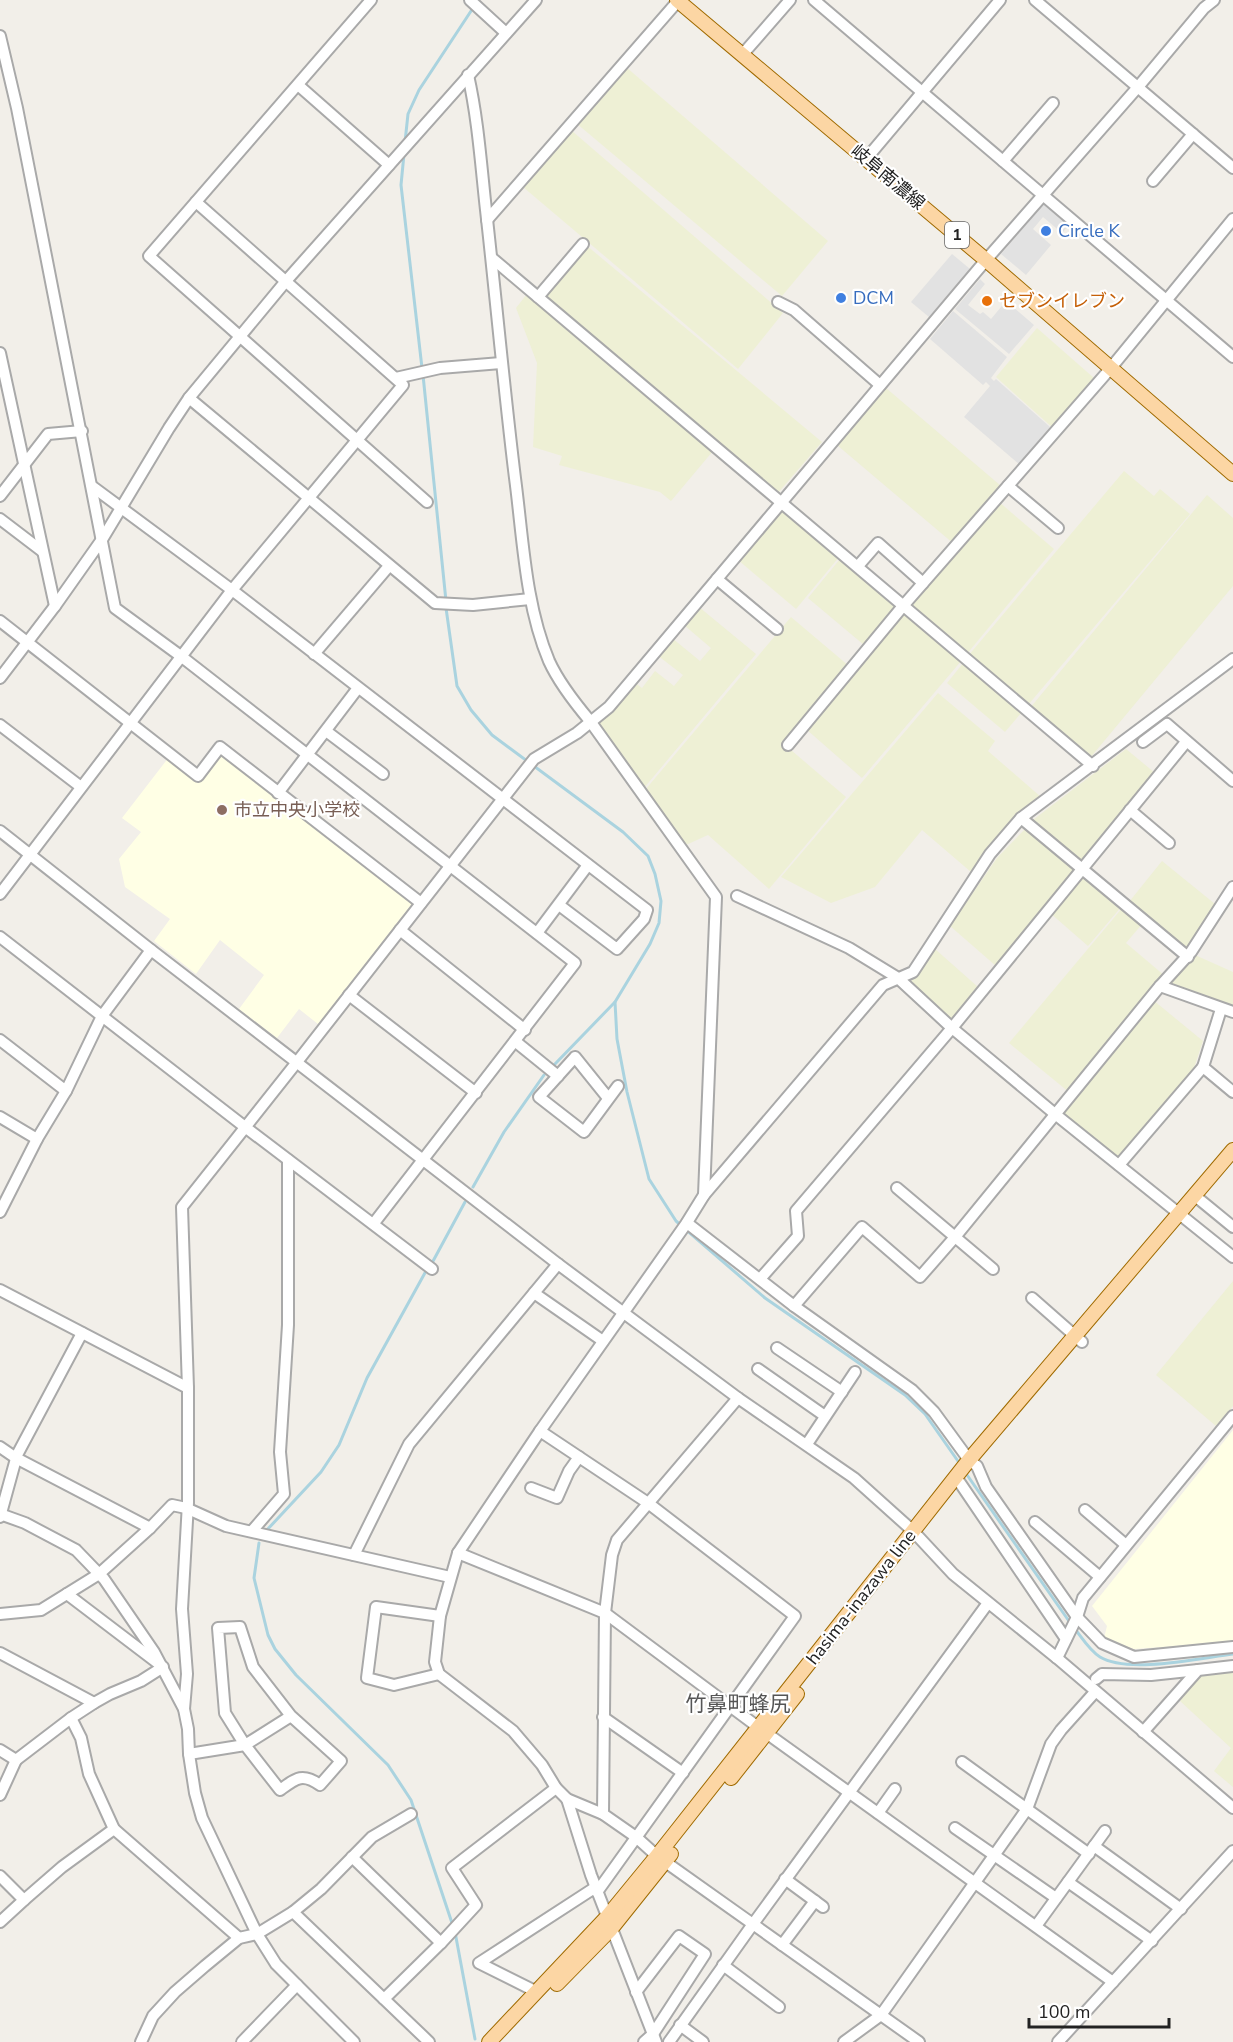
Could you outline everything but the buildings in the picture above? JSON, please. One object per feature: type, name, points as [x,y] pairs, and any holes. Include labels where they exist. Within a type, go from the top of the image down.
[{"type":"main road","name":"岐阜南濃線","points":[[678,0],[1232,471]]},
{"type":"main road","name":"hasima-inazawa line","points":[[1198,1198],[1233,1150]]},
{"type":"main road","name":"hasima-inazawa line","points":[[502,2042],[609,1923],[966,1472],[1183,1215],[1233,1164]]},
{"type":"main road","name":"hasima-inazawa line","points":[[489,2042],[609,1923]]},
{"type":"street","points":[[371,0],[149,256],[427,502]]},
{"type":"street","points":[[470,0],[506,33]]},
{"type":"street","points":[[0,678],[103,538],[189,398],[286,281],[536,0]]},
{"type":"street","points":[[487,220],[678,0]]},
{"type":"street","points":[[742,55],[790,0]]},
{"type":"street","points":[[814,0],[1233,357]]},
{"type":"street","points":[[866,159],[1000,0]]},
{"type":"street","points":[[1035,0],[1233,168]]},
{"type":"street","points":[[184,1709],[187,1674],[182,1609],[188,1503],[188,1388],[182,1207],[534,759],[577,733],[609,707],[986,260],[1204,8],[1214,0]]},
{"type":"street","points":[[0,36],[17,108],[82,431],[115,608],[182,657],[575,963],[374,1223]]},
{"type":"street","points":[[468,75],[474,103],[493,258],[501,363],[530,599],[549,661],[568,695],[590,721],[716,897],[704,1196]]},
{"type":"street","points":[[298,85],[390,164]]},
{"type":"street","points":[[1004,161],[1053,103]]},
{"type":"street","points":[[1152,182],[1193,134]]},
{"type":"street","points":[[0,894],[231,590],[403,385],[196,202]]},
{"type":"street","points":[[788,745],[922,583],[1110,369],[1233,219]]},
{"type":"street","points":[[538,297],[583,243]]},
{"type":"street","points":[[493,258],[1093,766]]},
{"type":"street","points":[[778,302],[794,310],[880,385]]},
{"type":"street","points":[[0,353],[4,385],[55,606]]},
{"type":"street","points":[[396,378],[440,368],[501,363]]},
{"type":"street","points":[[189,398],[435,603],[473,605],[530,599]]},
{"type":"street","points":[[0,496],[48,434],[82,431]]},
{"type":"street","points":[[1008,486],[1058,528]]},
{"type":"street","points":[[93,487],[231,590],[647,910],[644,919],[616,950],[560,905]]},
{"type":"street","points":[[0,519],[42,551]]},
{"type":"street","points":[[858,566],[878,543],[922,583]]},
{"type":"street","points":[[314,654],[389,566]]},
{"type":"street","points":[[717,579],[777,629]]},
{"type":"street","points":[[0,621],[198,776],[220,747],[421,903]]},
{"type":"street","points":[[919,2042],[661,1859],[636,1837],[603,1814],[567,1799],[556,1788],[542,1764],[513,1731],[439,1674],[435,1662],[440,1616],[458,1553],[704,1196],[883,985],[913,972],[990,854],[1021,818],[1233,659]]},
{"type":"street","points":[[278,793],[358,688]]},
{"type":"street","points":[[1143,742],[1167,724],[1233,781]]},
{"type":"street","points":[[0,725],[81,787]]},
{"type":"street","points":[[326,731],[383,774]]},
{"type":"street","points":[[760,1279],[798,1236],[796,1211],[952,1028],[1186,742]]},
{"type":"street","points":[[1130,810],[1169,843]]},
{"type":"street","points":[[1021,818],[1188,957]]},
{"type":"street","points":[[0,831],[558,1264],[738,1398],[854,1478],[916,1534],[953,1574],[1057,1658],[1233,1808]]},
{"type":"street","points":[[537,933],[588,865]]},
{"type":"street","points":[[795,1306],[862,1227],[920,1277],[1160,986],[1188,957],[1233,886]]},
{"type":"street","points":[[737,896],[849,948],[898,978],[952,1028],[1055,1114],[1233,1257]]},
{"type":"street","points":[[400,930],[525,1030]]},
{"type":"street","points":[[0,938],[432,1269]]},
{"type":"street","points":[[0,1212],[66,1091],[102,1016],[151,950]]},
{"type":"street","points":[[1160,986],[1233,1012]]},
{"type":"street","points":[[350,995],[476,1093]]},
{"type":"street","points":[[1119,1165],[1203,1067],[1221,1009]]},
{"type":"street","points":[[0,1040],[66,1091]]},
{"type":"street","points":[[516,1042],[558,1076]]},
{"type":"street","points":[[608,1098],[575,1057],[539,1097],[584,1132],[618,1086]]},
{"type":"street","points":[[1203,1067],[1233,1092]]},
{"type":"street","points":[[0,1117],[38,1139]]},
{"type":"street","points":[[252,1531],[284,1494],[280,1452],[288,1325],[288,1160]]},
{"type":"street","points":[[897,1188],[993,1269]]},
{"type":"street","points":[[1198,1198],[1233,1227]]},
{"type":"street","points":[[684,1226],[912,1390],[934,1412],[966,1472],[1072,1627],[1134,1657],[1233,1647]]},
{"type":"street","points":[[354,1555],[409,1444],[558,1264]]},
{"type":"street","points":[[0,1290],[188,1388]]},
{"type":"street","points":[[534,1293],[603,1341]]},
{"type":"street","points":[[1032,1298],[1079,1339]]},
{"type":"street","points":[[82,1333],[16,1458],[0,1515],[26,1523],[76,1550],[99,1574],[163,1667],[184,1709],[195,1792],[202,1818],[257,1934],[276,1964],[354,2042]]},
{"type":"street","points":[[777,1348],[842,1392]]},
{"type":"street","points":[[758,1369],[825,1416]]},
{"type":"street","points":[[807,1444],[855,1372]]},
{"type":"street","points":[[603,1814],[605,1613],[612,1555],[617,1540],[738,1398]]},
{"type":"street","points":[[1057,1658],[1083,1598],[1233,1416]]},
{"type":"street","points":[[537,1992],[479,1963],[596,1889],[683,1773],[795,1616],[648,1503],[540,1431]]},
{"type":"street","points":[[0,1447],[16,1458],[150,1528]]},
{"type":"street","points":[[531,1488],[557,1498],[569,1471],[579,1457]]},
{"type":"street","points":[[966,1472],[986,1487],[1072,1627]]},
{"type":"street","points":[[0,1614],[41,1610],[99,1574],[172,1505],[186,1508],[226,1526],[450,1577]]},
{"type":"street","points":[[1085,1510],[1126,1545]]},
{"type":"street","points":[[1035,1522],[1100,1577]]},
{"type":"street","points":[[458,1553],[605,1613],[762,1730],[1113,1982]]},
{"type":"street","points":[[67,1594],[163,1667]]},
{"type":"street","points":[[669,2042],[848,1792],[988,1603]]},
{"type":"street","points":[[439,1674],[394,1685],[367,1678],[376,1607],[440,1616]]},
{"type":"street","points":[[240,1627],[253,1667],[291,1716],[341,1761],[320,1785],[311,1778],[296,1778],[280,1790],[245,1745],[225,1713],[218,1628],[240,1627]]},
{"type":"street","points":[[0,1653],[94,1703]]},
{"type":"street","points":[[1096,1678],[1102,1674],[1151,1675],[1233,1666]]},
{"type":"street","points":[[0,1795],[16,1760],[94,1703],[141,1681],[163,1667]]},
{"type":"street","points":[[1143,1732],[1198,1671]]},
{"type":"street","points":[[844,2042],[881,2015],[1027,1809],[1052,1744],[1060,1730],[1095,1692]]},
{"type":"street","points":[[189,1754],[245,1745],[291,1716]]},
{"type":"street","points":[[603,1717],[683,1773]]},
{"type":"street","points":[[71,1718],[81,1738],[89,1774],[114,1829],[239,1938]]},
{"type":"street","points":[[0,1750],[16,1760]]},
{"type":"street","points":[[962,1762],[1027,1809],[1180,1909]]},
{"type":"street","points":[[384,1999],[459,1925],[476,1905],[452,1868],[556,1788]]},
{"type":"street","points":[[878,1813],[895,1789]]},
{"type":"street","points":[[567,1799],[596,1889],[636,1992],[651,2039]]},
{"type":"street","points":[[141,2042],[153,2016],[175,1992],[239,1938],[257,1934],[293,1912],[321,1889],[372,1837],[411,1814]]},
{"type":"street","points":[[955,1828],[1056,1898]]},
{"type":"street","points":[[0,1922],[62,1867],[114,1829]]},
{"type":"street","points":[[1036,1926],[1105,1831]]},
{"type":"street","points":[[1058,2042],[1233,1851]]},
{"type":"street","points":[[352,1857],[441,1943]]},
{"type":"street","points":[[0,1876],[24,1900]]},
{"type":"street","points":[[783,1945],[819,1904],[785,1879]]},
{"type":"street","points":[[1068,1881],[1152,1941]]},
{"type":"street","points":[[293,1912],[429,2042]]},
{"type":"street","points":[[636,1992],[679,1936],[705,1954],[651,2039]]},
{"type":"street","points":[[723,1965],[779,2007]]},
{"type":"street","points":[[242,2042],[297,1985]]},
{"type":"street","points":[[680,2025],[704,2042]]},
{"type":"shaded area","points":[[626,67],[828,241],[782,296],[576,123]]},
{"type":"shaded area","points":[[571,130],[783,313],[738,369],[523,187]]},
{"type":"shaded area","points":[[1045,202],[1070,224],[1062,233],[1043,217],[1033,229],[1051,245],[1026,275],[1001,254]]},
{"type":"shaded area","points":[[586,245],[822,442],[777,494],[544,295]]},
{"type":"shaded area","points":[[952,254],[970,269],[929,317],[911,302]]},
{"type":"shaded area","points":[[980,279],[985,284],[968,305],[980,314],[983,312],[991,319],[1006,301],[1034,325],[1009,354],[955,309]]},
{"type":"shaded area","points":[[527,294],[713,451],[671,501],[660,492],[559,465],[562,456],[533,447],[537,363],[516,308]]},
{"type":"shaded area","points":[[953,311],[1007,357],[991,378],[994,381],[996,379],[1050,427],[1019,464],[964,417],[990,386],[986,382],[983,385],[930,339]]},
{"type":"shaded area","points":[[1037,328],[1094,378],[1053,428],[996,377]]},
{"type":"shaded area","points":[[886,388],[1001,486],[954,544],[837,445]]},
{"type":"shaded area","points":[[1124,471],[1154,496],[1160,489],[1190,514],[1028,705],[968,656]]},
{"type":"shaded area","points":[[1207,495],[1233,518],[1233,586],[1090,758],[1030,708]]},
{"type":"shaded area","points":[[998,501],[1054,549],[966,655],[907,605]]},
{"type":"shaded area","points":[[783,508],[840,556],[796,609],[738,560]]},
{"type":"shaded area","points":[[840,559],[897,605],[864,645],[808,598]]},
{"type":"shaded area","points":[[699,607],[756,654],[644,788],[597,723],[634,682],[642,688],[655,671],[674,686],[683,675],[657,655],[672,638],[700,661],[711,648],[684,625]]},
{"type":"shaded area","points":[[902,610],[962,660],[862,778],[806,729]]},
{"type":"shaded area","points":[[791,617],[849,666],[784,744],[846,797],[769,889],[708,835],[686,845],[645,790]]},
{"type":"shaded area","points":[[964,662],[1022,712],[1005,732],[947,683]]},
{"type":"shaded area","points":[[938,693],[995,741],[988,751],[1041,797],[1021,813],[986,850],[971,872],[922,830],[875,887],[831,903],[781,877]]},
{"type":"shaded area","points":[[1126,749],[1155,773],[1080,865],[1029,823]]},
{"type":"shaded area","points":[[219,754],[411,902],[411,905],[318,1024],[299,1009],[277,1038],[239,1009],[264,975],[220,940],[196,974],[154,941],[170,919],[125,887],[119,859],[141,832],[122,818],[169,757],[198,780]]},
{"type":"shaded area","points":[[1026,828],[1076,869],[996,966],[950,926],[997,858]]},
{"type":"shaded area","points":[[1162,861],[1215,904],[1186,950],[1129,902]]},
{"type":"shaded area","points":[[1081,873],[1122,906],[1088,946],[1049,912]]},
{"type":"shaded area","points":[[1123,907],[1143,923],[1126,943],[1165,976],[1070,1093],[1009,1043]]},
{"type":"shaded area","points":[[935,949],[978,987],[952,1021],[910,983]]},
{"type":"shaded area","points":[[1195,955],[1233,972],[1233,1010],[1165,986]]},
{"type":"shaded area","points":[[1153,1000],[1203,1041],[1193,1071],[1119,1160],[1059,1113]]},
{"type":"shaded area","points":[[1233,1281],[1233,1406],[1216,1426],[1156,1375]]},
{"type":"shaded area","points":[[1233,1430],[1233,1642],[1134,1649],[1104,1638],[1107,1626],[1092,1606]]},
{"type":"shaded area","points":[[1233,1671],[1233,1787],[1214,1771],[1231,1748],[1180,1701],[1200,1675]]},
{"type":"waterway","points":[[405,142],[408,114],[419,90],[473,8]]},
{"type":"waterway","points":[[404,154],[401,185],[422,368]]},
{"type":"waterway","points":[[423,375],[446,601]]},
{"type":"waterway","points":[[446,608],[457,686],[471,710],[492,735],[623,832],[648,856],[655,874],[661,901],[659,923],[650,944],[615,1002],[555,1064]]},
{"type":"waterway","points":[[615,1002],[617,1039],[627,1092],[649,1179],[676,1221],[765,1298],[905,1395],[925,1414],[960,1464]]},
{"type":"waterway","points":[[473,1187],[504,1132],[544,1075]]},
{"type":"waterway","points":[[432,1263],[465,1202]]},
{"type":"waterway","points":[[266,1531],[321,1472],[339,1445],[367,1378],[426,1271]]},
{"type":"waterway","points":[[965,1472],[1071,1624]]},
{"type":"waterway","points":[[259,1543],[254,1578],[268,1635],[275,1649],[296,1675],[388,1765],[411,1800],[453,1926]]},
{"type":"waterway","points":[[1075,1629],[1096,1654],[1112,1662],[1146,1665],[1233,1654]]},
{"type":"waterway","points":[[455,1932],[475,2039]]},
{"type":"place","name":"Circle K","points":[[1046,231]]},
{"type":"place","name":"DCM","points":[[841,298]]},
{"type":"place","name":"セブンイレブン","points":[[987,301]]},
{"type":"place","name":"市立中央小学校","points":[[222,810]]},
{"type":"district","name":"竹鼻町蜂尻","points":[[738,1704]]}]
